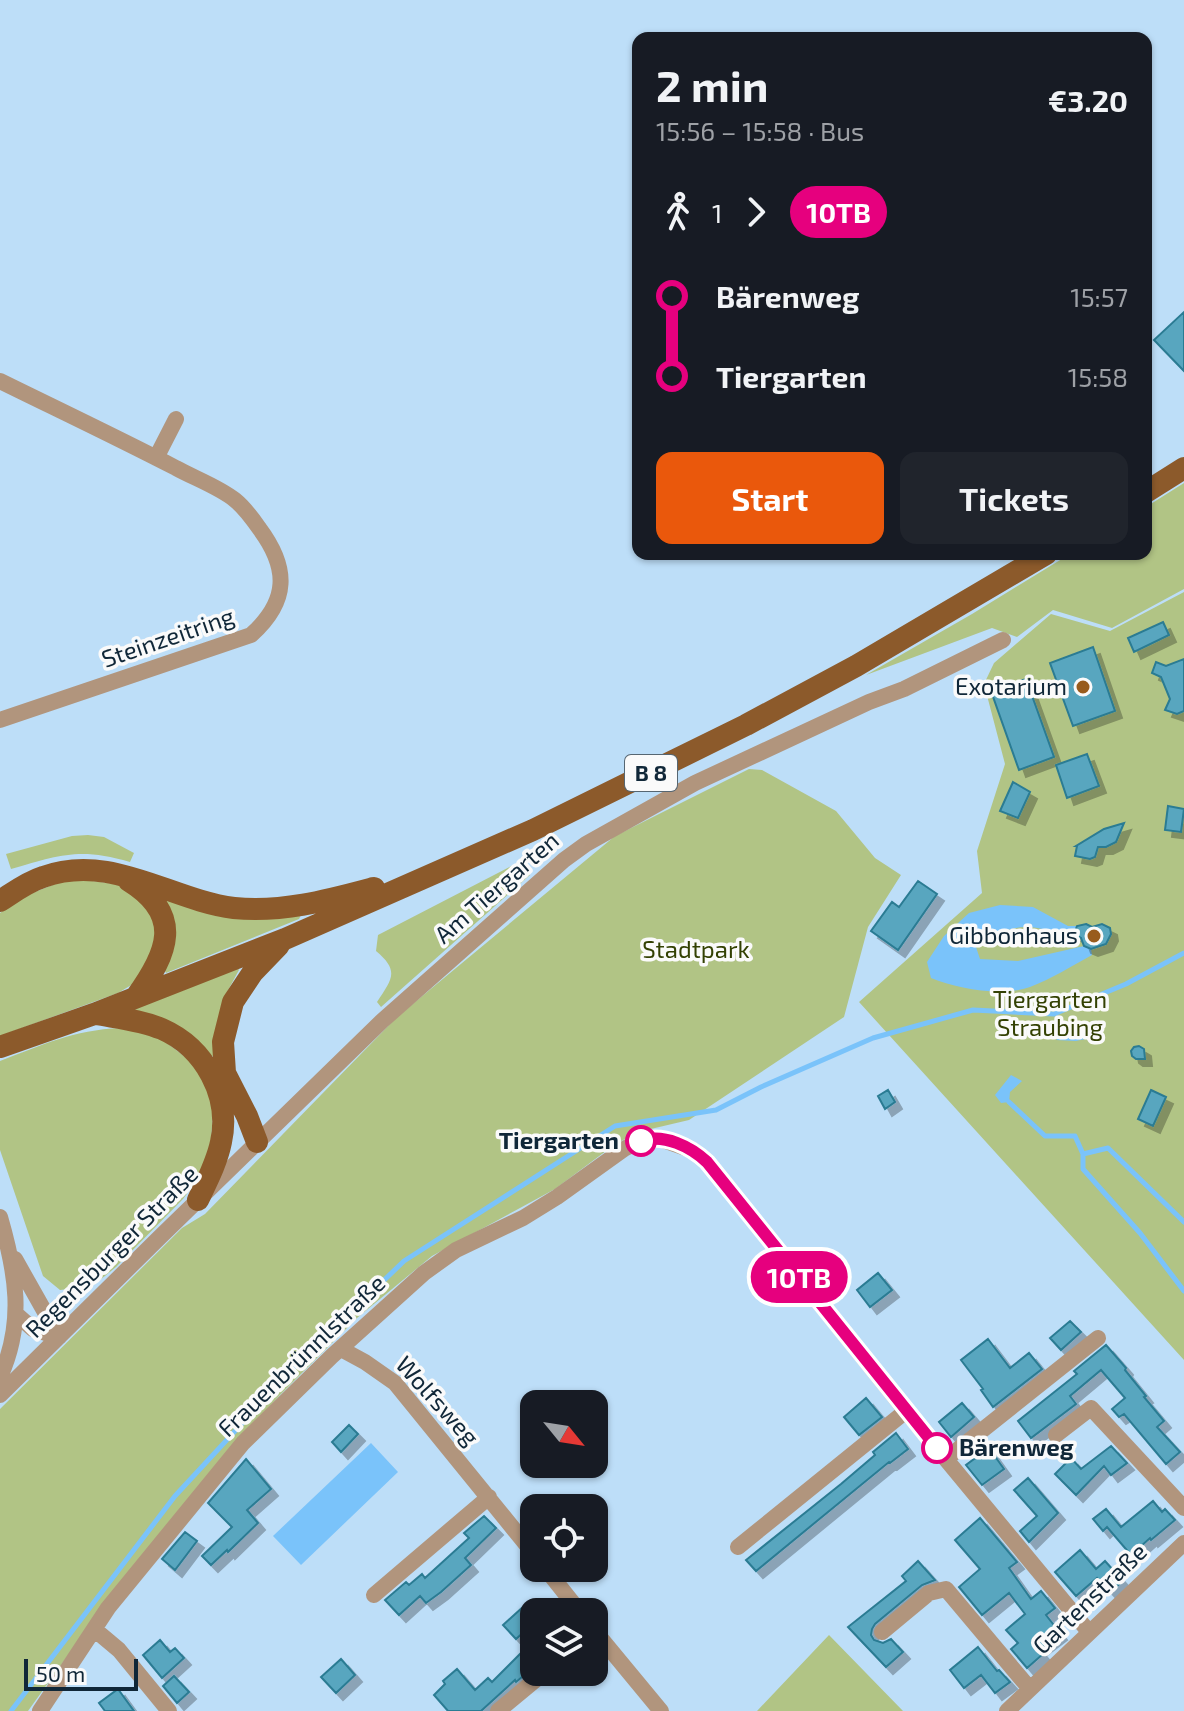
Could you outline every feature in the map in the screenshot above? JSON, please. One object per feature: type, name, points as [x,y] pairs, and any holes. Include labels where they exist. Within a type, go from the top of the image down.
[{"type":"main road","points":[[1152,488],[1184,468]]},
{"type":"main road","name":"B 8","points":[[0,1047],[94,1014],[285,939],[533,830],[746,725],[856,666],[1036,560]]},
{"type":"main road","points":[[0,901],[41,877],[91,869],[236,908],[321,902],[441,870]]},
{"type":"main road","points":[[117,874],[149,896],[161,914],[164,929],[162,954],[154,972],[136,997]]},
{"type":"main road","points":[[257,1142],[225,1073],[223,1042],[233,1002],[243,984],[285,939]]},
{"type":"main road","points":[[94,1014],[140,1022],[164,1030],[184,1041],[208,1066],[219,1096],[223,1127],[216,1158],[198,1200]]},
{"type":"main road","points":[[223,1127],[257,1142]]},
{"type":"street","name":"Steinzeitring","points":[[0,381],[234,499],[266,537],[278,560],[281,583],[277,603],[266,622],[251,635],[0,720]]},
{"type":"street","points":[[156,458],[176,419]]},
{"type":"street","name":"Am Tiergarten","points":[[257,1142],[382,1021],[586,844],[695,783],[869,702],[904,689],[1003,640]]},
{"type":"street","name":"Frauenbrünnlstraße","points":[[40,1711],[108,1608],[217,1473],[243,1443],[394,1299],[456,1250],[523,1218],[624,1149],[649,1138],[679,1144],[707,1162],[906,1411]]},
{"type":"street","name":"Regensburger Straße","points":[[0,1395],[257,1142]]},
{"type":"street","points":[[0,1217],[16,1285],[12,1344],[0,1377]]},
{"type":"street","points":[[10,1252],[59,1337]]},
{"type":"street","points":[[16,1314],[33,1329],[59,1337]]},
{"type":"street","points":[[946,1459],[1098,1338]]},
{"type":"street","name":"Wolfsweg","points":[[341,1349],[384,1373],[395,1383],[520,1536]]},
{"type":"street","points":[[1056,1435],[1091,1408],[1184,1508]]},
{"type":"street","points":[[738,1547],[906,1411],[1089,1632]]},
{"type":"street","points":[[374,1595],[489,1497]]},
{"type":"street","name":"Gartenstraße","points":[[1007,1711],[1184,1543]]},
{"type":"street","points":[[556,1582],[569,1598]]},
{"type":"street","name":"Gartenstraße","points":[[882,1632],[929,1593],[946,1589],[1030,1689]]},
{"type":"street","points":[[94,1629],[119,1650],[169,1711]]},
{"type":"street","points":[[608,1648],[661,1711]]},
{"type":"street","points":[[498,1711],[528,1686]]},
{"type":"green space","points":[[1184,483],[1184,589],[1112,628],[1053,610],[1017,637],[992,628],[866,675],[1060,560],[1152,560],[1152,503]]},
{"type":"green space","name":"Tiergarten Straubing","points":[[1184,592],[1184,1360],[859,1002],[982,893],[977,851],[1005,764],[984,684],[994,663],[1051,614],[1110,631]]},
{"type":"green space","name":"Stadtpark","points":[[749,769],[762,770],[836,811],[875,858],[901,875],[868,927],[844,1017],[689,1120],[638,1132],[614,1145],[555,1189],[432,1256],[357,1318],[279,1396],[211,1471],[104,1605],[28,1711],[0,1711],[0,1409],[182,1228],[205,1214],[397,1017],[615,836]]},
{"type":"green space","points":[[72,836],[104,837],[134,853],[130,862],[83,854],[11,869],[6,854]]},
{"type":"green space","points":[[523,860],[530,875],[381,1007],[377,1002],[390,981],[391,970],[376,951],[378,935]]},
{"type":"green space","points":[[70,878],[123,885],[154,915],[156,949],[133,984],[118,993],[0,1036],[0,913],[15,900]]},
{"type":"green space","points":[[166,898],[301,915],[299,919],[166,973]]},
{"type":"green space","points":[[237,967],[239,970],[227,992],[211,1057],[135,1011],[136,1007]]},
{"type":"green space","points":[[120,1028],[144,1031],[163,1040],[197,1066],[213,1104],[211,1147],[195,1183],[183,1199],[116,1267],[86,1287],[60,1290],[43,1276],[0,1150],[0,1061],[73,1035]]},
{"type":"green space","points":[[829,1635],[903,1711],[757,1711]]},
{"type":"water","points":[[1000,905],[1033,907],[1068,926],[1077,926],[1074,934],[1032,927],[1007,930],[976,947],[980,959],[1018,961],[1084,946],[1091,949],[1092,955],[1046,980],[1019,990],[980,990],[931,978],[927,962],[944,936],[969,913]]},
{"type":"water","points":[[1085,1024],[1090,1038],[1056,1040],[1063,1036],[1068,1027]]},
{"type":"water","points":[[1011,1075],[1022,1081],[1010,1092],[1009,1102],[1001,1103],[995,1095]]},
{"type":"water","points":[[371,1443],[398,1472],[301,1565],[273,1536]]},
{"type":"building","points":[[1184,312],[1184,371],[1154,340]]},
{"type":"building","points":[[1163,622],[1169,635],[1134,652],[1128,638]]},
{"type":"building","name":"Exotarium","points":[[1093,647],[1115,711],[1073,726],[1050,663]]},
{"type":"building","points":[[1184,659],[1184,711],[1177,714],[1165,710],[1170,699],[1161,677],[1152,673],[1156,662],[1166,666]]},
{"type":"building","points":[[1026,679],[1054,757],[1019,770],[991,691]]},
{"type":"building","points":[[1087,754],[1099,786],[1067,798],[1056,765]]},
{"type":"building","points":[[1013,782],[1030,792],[1018,818],[1000,811]]},
{"type":"building","points":[[1168,806],[1184,809],[1181,832],[1165,830]]},
{"type":"building","points":[[1124,823],[1116,842],[1098,847],[1095,857],[1075,856],[1076,846],[1104,829]]},
{"type":"building","points":[[918,881],[937,894],[898,950],[871,931],[892,902],[899,907]]},
{"type":"building","name":"Gibbonhaus","points":[[1086,924],[1092,927],[1102,924],[1110,928],[1111,934],[1106,944],[1091,949],[1084,946],[1081,938],[1074,934],[1077,926]]},
{"type":"building","points":[[1139,1046],[1144,1049],[1145,1059],[1132,1056],[1131,1051]]},
{"type":"building","points":[[888,1090],[895,1102],[885,1109],[878,1096]]},
{"type":"building","points":[[1151,1090],[1166,1097],[1153,1126],[1138,1119]]},
{"type":"building","points":[[878,1273],[892,1290],[870,1307],[857,1290]]},
{"type":"building","points":[[1070,1321],[1081,1332],[1061,1350],[1050,1338]]},
{"type":"building","points":[[988,1339],[1010,1368],[1029,1353],[1042,1369],[993,1407],[961,1360]]},
{"type":"building","points":[[1106,1345],[1164,1421],[1157,1427],[1180,1452],[1166,1464],[1124,1414],[1119,1417],[1112,1409],[1125,1398],[1101,1370],[1070,1396],[1076,1404],[1031,1438],[1018,1421],[1077,1374],[1074,1371]]},
{"type":"building","points":[[866,1398],[882,1417],[859,1435],[844,1417]]},
{"type":"building","points":[[962,1403],[974,1417],[951,1437],[939,1422]]},
{"type":"building","points":[[349,1425],[358,1434],[341,1452],[332,1442]]},
{"type":"building","points":[[896,1433],[908,1449],[756,1571],[746,1560],[841,1484]]},
{"type":"building","points":[[1111,1446],[1127,1463],[1111,1475],[1104,1466],[1076,1495],[1055,1474],[1071,1458],[1081,1469]]},
{"type":"building","points":[[989,1448],[1004,1469],[982,1485],[966,1465]]},
{"type":"building","points":[[246,1459],[271,1489],[247,1510],[258,1523],[211,1565],[202,1556],[232,1527],[208,1503]]},
{"type":"building","points":[[1028,1478],[1058,1513],[1029,1542],[1020,1531],[1037,1516],[1014,1490]]},
{"type":"building","points":[[1153,1501],[1162,1512],[1165,1509],[1175,1520],[1131,1555],[1107,1527],[1103,1531],[1093,1519],[1106,1509],[1121,1527]]},
{"type":"building","points":[[484,1516],[496,1528],[465,1558],[471,1565],[426,1603],[420,1596],[399,1615],[385,1600],[406,1582],[409,1585],[422,1574],[425,1578],[469,1538],[464,1533]]},
{"type":"building","points":[[980,1518],[1017,1562],[1009,1568],[1031,1599],[1041,1591],[1055,1608],[1046,1615],[1060,1633],[1039,1649],[1043,1654],[1027,1668],[1011,1649],[1018,1643],[1006,1630],[1025,1614],[1009,1593],[982,1615],[959,1587],[980,1569],[955,1540]]},
{"type":"building","points":[[185,1532],[197,1541],[175,1570],[162,1559]]},
{"type":"building","points":[[1080,1550],[1096,1569],[1105,1561],[1123,1581],[1110,1592],[1097,1578],[1076,1596],[1055,1572]]},
{"type":"building","points":[[918,1561],[935,1580],[922,1585],[872,1629],[874,1640],[883,1643],[891,1639],[903,1652],[886,1667],[848,1627],[906,1581],[902,1576]]},
{"type":"building","points":[[520,1610],[520,1635],[516,1639],[503,1625]]},
{"type":"building","points":[[160,1640],[170,1652],[175,1648],[184,1658],[162,1678],[143,1655]]},
{"type":"building","points":[[978,1647],[1010,1682],[995,1693],[981,1675],[964,1688],[950,1670]]},
{"type":"building","points":[[520,1654],[520,1679],[481,1711],[448,1711],[434,1695],[445,1684],[443,1681],[457,1669],[475,1690],[488,1678],[492,1682]]},
{"type":"building","points":[[341,1659],[355,1675],[336,1693],[321,1677]]},
{"type":"building","points":[[174,1676],[189,1692],[177,1703],[163,1686]]},
{"type":"building","points":[[118,1689],[134,1711],[105,1711],[99,1703]]},
{"type":"waterway","points":[[11,1711],[175,1496],[297,1364],[404,1261],[615,1126],[716,1110],[873,1038],[973,1010],[1054,1014],[1126,984],[1184,953]]},
{"type":"waterway","points":[[1009,1102],[1045,1136],[1075,1136],[1083,1154],[1083,1169],[1140,1233],[1184,1291]]},
{"type":"waterway","points":[[1083,1154],[1108,1148],[1184,1222]]},
{"type":"bus line","name":"10TB","points":[[641,1141],[649,1138],[679,1144],[707,1162],[937,1448]]},
{"type":"place","name":"Exotarium","points":[[1083,687]]},
{"type":"place","name":"Gibbonhaus","points":[[1094,936]]},
{"type":"place","name":"Tiergarten","points":[[641,1141]]},
{"type":"place","name":"Bärenweg","points":[[937,1448]]}]
